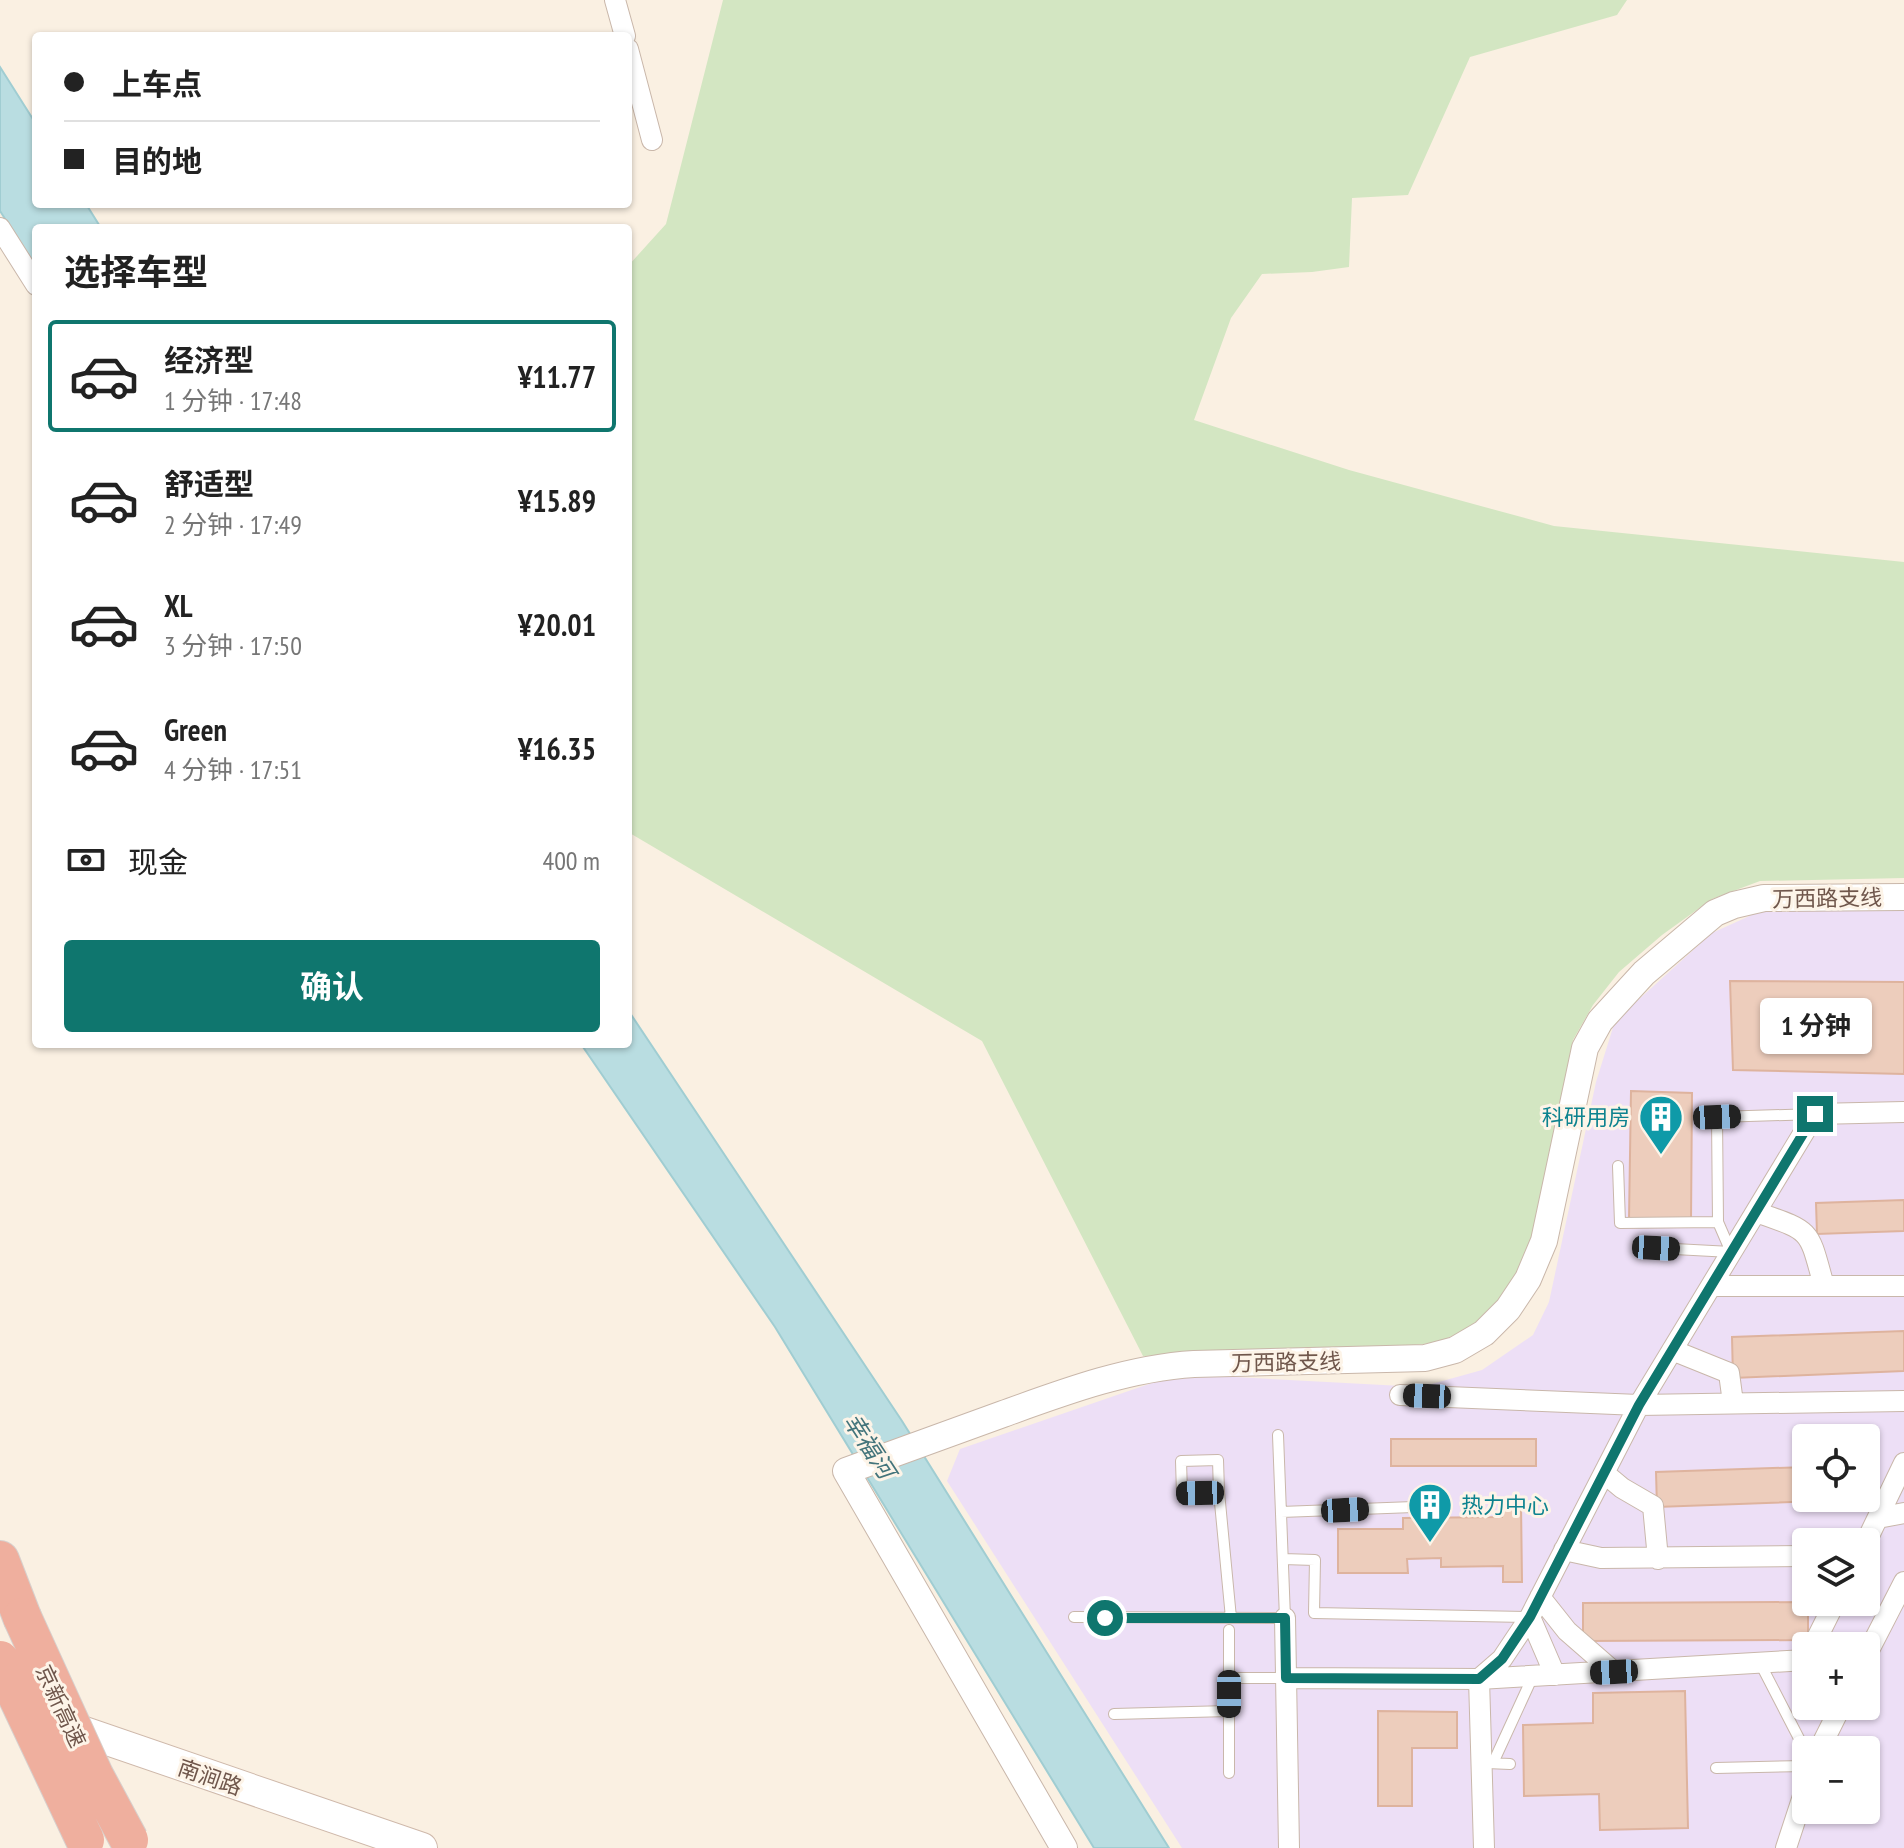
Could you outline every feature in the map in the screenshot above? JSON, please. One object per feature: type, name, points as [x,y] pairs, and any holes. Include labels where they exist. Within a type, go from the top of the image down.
[{"type":"highway","name":"京新高速","points":[[0,1560],[22,1617],[94,1775],[131,1844]]},
{"type":"highway","name":"京新高速","points":[[0,1660],[88,1845]]},
{"type":"main road","name":"南涧路","points":[[0,1701],[151,1757],[422,1848]]},
{"type":"street","points":[[615,0],[624,32]]},
{"type":"street","points":[[632,64],[652,140]]},
{"type":"street","points":[[0,228],[32,279]]},
{"type":"street","name":"万西路支线","points":[[1064,1848],[847,1471],[1059,1394],[1127,1374],[1172,1365],[1425,1358],[1455,1350],[1484,1333],[1508,1309],[1528,1279],[1544,1241],[1585,1048],[1600,1021],[1644,973],[1715,913],[1734,905],[1764,898],[1904,897]]},
{"type":"street","points":[[1479,1679],[1502,1659],[1530,1617],[1639,1405],[1815,1114],[1904,1112]]},
{"type":"street","points":[[1756,1212],[1798,1226],[1810,1238],[1824,1286]]},
{"type":"street","points":[[1711,1286],[1904,1286]]},
{"type":"street","points":[[1672,1350],[1729,1373],[1733,1403]]},
{"type":"street","points":[[1400,1395],[1639,1405],[1904,1401]]},
{"type":"street","points":[[1873,1528],[1904,1463]]},
{"type":"street","points":[[1604,1473],[1653,1506],[1658,1559]]},
{"type":"street","points":[[1878,1518],[1904,1513]]},
{"type":"street","points":[[1564,1550],[1601,1558],[1792,1556]]},
{"type":"street","points":[[1878,1632],[1904,1582]]},
{"type":"street","points":[[1540,1597],[1567,1631],[1614,1672]]},
{"type":"street","points":[[1530,1617],[1555,1675]]},
{"type":"street","points":[[1285,1618],[1289,1848]]},
{"type":"street","points":[[1286,1678],[1479,1679],[1792,1661]]},
{"type":"street","points":[[1479,1679],[1487,1763],[1484,1848]]},
{"type":"street","points":[[1786,1848],[1794,1824]]},
{"type":"lane","points":[[1656,1248],[1731,1252],[1718,1222],[1717,1117],[1815,1114]]},
{"type":"lane","points":[[1618,1166],[1620,1223],[1718,1222]]},
{"type":"lane","points":[[1074,1617],[1285,1618],[1278,1435]]},
{"type":"lane","points":[[1219,1492],[1182,1493],[1181,1461],[1218,1460],[1231,1618]]},
{"type":"lane","points":[[1281,1512],[1440,1506]]},
{"type":"lane","points":[[1283,1559],[1315,1560],[1314,1613],[1530,1617]]},
{"type":"lane","points":[[1229,1630],[1229,1773]]},
{"type":"lane","points":[[1760,1663],[1798,1736]]},
{"type":"lane","points":[[1510,1764],[1487,1763],[1533,1676]]},
{"type":"lane","points":[[1229,1678],[1286,1678]]},
{"type":"lane","points":[[1114,1714],[1229,1711]]},
{"type":"lane","points":[[1716,1768],[1792,1766]]},
{"type":"shaded area","points":[[1904,907],[1904,1848],[1182,1848],[947,1481],[960,1449],[1178,1374],[1421,1387],[1482,1370],[1533,1335],[1549,1302],[1596,1082],[1615,1021],[1712,933],[1765,909]]},
{"type":"green space","points":[[723,0],[1627,0],[1617,15],[1470,57],[1408,195],[1352,198],[1349,267],[1262,274],[1231,318],[1194,420],[1349,470],[1554,526],[1904,562],[1904,878],[1760,881],[1712,899],[1662,935],[1619,972],[1593,1005],[1573,1040],[1530,1243],[1510,1288],[1470,1328],[1439,1342],[1383,1349],[1143,1356],[982,1041],[632,834],[632,262],[666,224]]},
{"type":"water","points":[[0,67],[32,118],[32,208],[88,208],[98,224],[32,224],[32,261],[0,211]]},
{"type":"water","name":"幸福河","points":[[632,1016],[902,1421],[1169,1848],[1094,1848],[775,1327],[584,1048],[632,1048]]},
{"type":"building","points":[[1730,981],[1904,982],[1904,1074],[1733,1070]]},
{"type":"building","name":"科研用房","points":[[1631,1091],[1692,1093],[1691,1221],[1629,1219]]},
{"type":"building","points":[[1904,1200],[1904,1231],[1817,1234],[1816,1203]]},
{"type":"building","points":[[1904,1331],[1904,1371],[1733,1378],[1732,1337]]},
{"type":"building","points":[[1391,1439],[1536,1439],[1536,1466],[1391,1466]]},
{"type":"building","points":[[1792,1467],[1792,1502],[1657,1507],[1656,1472]]},
{"type":"building","name":"热力中心","points":[[1521,1504],[1522,1582],[1503,1582],[1503,1566],[1441,1567],[1441,1558],[1407,1559],[1408,1573],[1338,1573],[1338,1529],[1403,1529],[1403,1518],[1502,1517],[1502,1505]]},
{"type":"building","points":[[1792,1602],[1792,1616],[1808,1616],[1808,1632],[1792,1632],[1792,1640],[1583,1641],[1583,1603]]},
{"type":"building","points":[[1685,1691],[1688,1828],[1600,1830],[1599,1794],[1524,1796],[1523,1725],[1593,1723],[1593,1693]]},
{"type":"building","points":[[1378,1711],[1457,1712],[1457,1748],[1412,1748],[1412,1806],[1378,1806]]},
{"type":"place","name":"科研用房","points":[[1661,1156]]},
{"type":"place","name":"热力中心","points":[[1430,1544]]},
{"type":"route","points":[[1105,1618],[1285,1618],[1286,1678],[1479,1679],[1502,1659],[1530,1617],[1639,1405],[1815,1114]]}]
